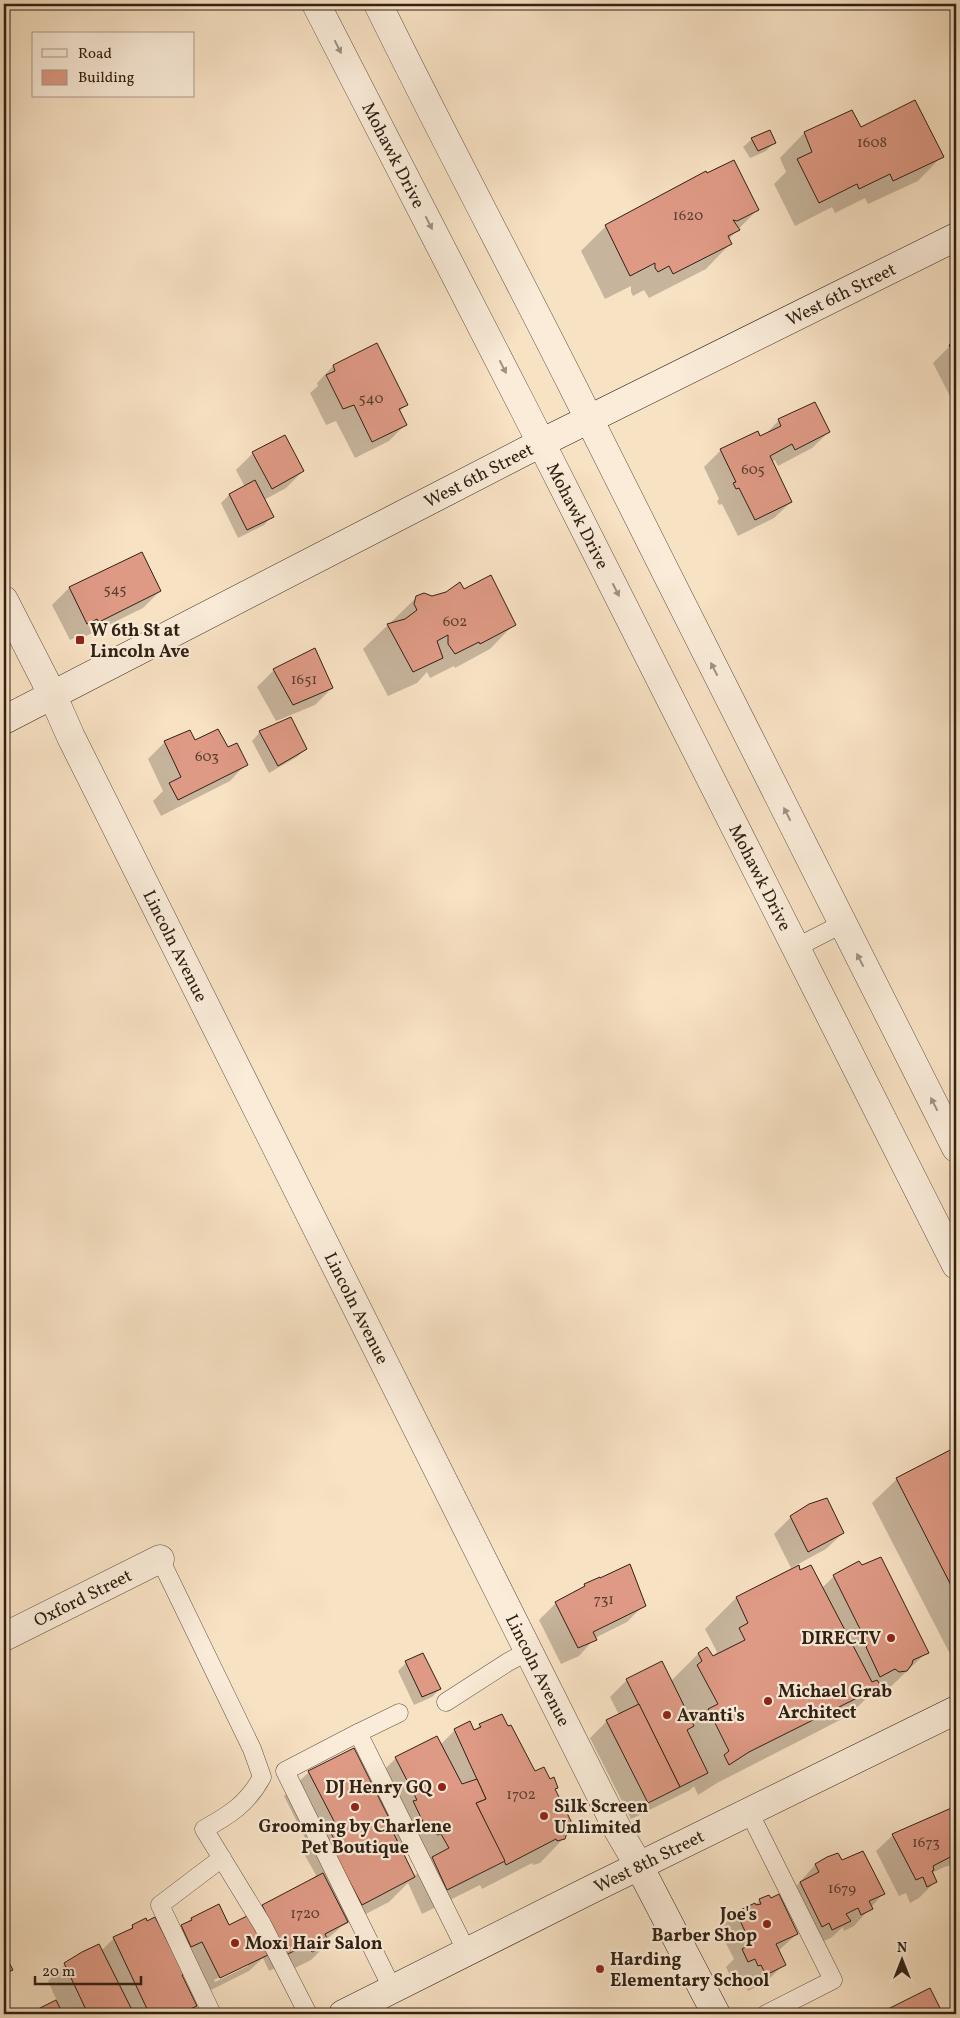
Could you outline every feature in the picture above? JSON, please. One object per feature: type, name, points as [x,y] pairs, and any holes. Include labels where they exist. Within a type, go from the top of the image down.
[{"type":"street","name":"Mohawk Drive","points":[[316,4],[541,443],[956,1264]]},
{"type":"street","points":[[378,4],[434,119],[956,1148]]},
{"type":"street","name":"West 6th Street","points":[[4,720],[541,443],[956,237]]},
{"type":"street","name":"Lincoln Avenue","points":[[4,600],[52,694],[75,746],[618,1830],[639,1866],[716,2014]]},
{"type":"street","name":"Oxford Street","points":[[4,1637],[160,1559]]},
{"type":"street","name":"West 8th Street","points":[[343,2014],[956,1710]]},
{"type":"lane","name":"Mohawk Drive","points":[[797,947],[842,924]]},
{"type":"lane","points":[[160,1559],[252,1749],[262,1777],[254,1793],[229,1816],[204,1829],[262,1924],[308,2014]]},
{"type":"lane","points":[[446,1702],[508,1662],[529,1651]]},
{"type":"lane","points":[[393,1990],[285,1771],[398,1713]]},
{"type":"lane","points":[[358,1733],[467,1952]]},
{"type":"lane","points":[[749,1812],[833,1980],[766,2014]]},
{"type":"lane","points":[[212,2014],[160,1905],[222,1858]]},
{"type":"building","points":[[915,100],[944,157],[893,181],[890,174],[859,189],[857,184],[819,203],[797,159],[812,152],[804,132],[852,110],[861,127]]},
{"type":"building","points":[[770,130],[776,143],[758,151],[751,138]]},
{"type":"building","points":[[734,160],[759,210],[737,221],[733,220],[740,230],[728,236],[732,244],[673,274],[669,266],[658,272],[655,268],[655,263],[630,276],[605,225],[706,171],[707,173]]},
{"type":"building","points":[[956,341],[956,359],[949,345]]},
{"type":"building","points":[[377,343],[408,405],[399,409],[407,425],[372,442],[354,405],[343,409],[326,375],[335,371],[333,365]]},
{"type":"building","points":[[815,402],[830,432],[795,450],[792,444],[770,456],[792,502],[755,520],[739,488],[736,489],[733,483],[736,482],[720,449],[758,431],[760,436],[781,426],[778,419]]},
{"type":"building","points":[[285,435],[304,471],[272,489],[252,452]]},
{"type":"building","points":[[255,480],[274,517],[247,530],[229,494]]},
{"type":"building","points":[[142,552],[161,591],[99,622],[97,619],[87,624],[69,587]]},
{"type":"building","points":[[491,575],[516,625],[480,644],[479,642],[455,654],[448,644],[448,635],[437,641],[443,658],[413,672],[387,624],[405,619],[417,610],[414,604],[416,596],[424,593],[432,596],[446,592],[460,582],[464,589]]},
{"type":"building","points":[[315,648],[333,688],[293,705],[273,669]]},
{"type":"building","points":[[291,717],[307,749],[278,766],[259,731]]},
{"type":"building","points":[[218,729],[228,747],[237,743],[248,765],[178,800],[169,783],[181,777],[164,741],[190,730],[195,740]]},
{"type":"building","points":[[956,1447],[956,1595],[896,1478]]},
{"type":"building","points":[[827,1498],[844,1533],[808,1552],[790,1516],[809,1504]]},
{"type":"building","points":[[881,1557],[929,1653],[913,1660],[907,1671],[899,1672],[895,1669],[880,1677],[866,1647],[868,1645],[833,1575],[859,1561],[862,1565]]},
{"type":"building","points":[[630,1564],[646,1606],[593,1632],[597,1640],[578,1648],[555,1602],[585,1586],[584,1584]]},
{"type":"building","points":[[799,1565],[800,1570],[811,1565],[872,1682],[877,1680],[881,1686],[749,1752],[729,1765],[724,1755],[729,1751],[708,1709],[718,1704],[697,1665],[702,1661],[698,1653],[707,1647],[713,1656],[745,1640],[739,1628],[748,1623],[736,1597]]},
{"type":"building","points":[[423,1653],[441,1689],[422,1697],[405,1661]]},
{"type":"building","name":"Avanti's","points":[[662,1661],[694,1726],[687,1730],[708,1773],[680,1787],[626,1679]]},
{"type":"building","points":[[639,1704],[680,1787],[648,1803],[606,1720]]},
{"type":"building","points":[[502,1714],[508,1726],[511,1725],[535,1771],[544,1767],[550,1779],[554,1777],[558,1788],[555,1789],[571,1821],[565,1839],[557,1841],[556,1839],[506,1865],[476,1803],[486,1799],[454,1729],[470,1721],[474,1730],[481,1727],[479,1724]]},
{"type":"building","points":[[437,1736],[462,1784],[477,1779],[486,1799],[476,1803],[505,1861],[447,1890],[432,1857],[449,1848],[441,1834],[437,1835],[431,1826],[426,1828],[413,1801],[417,1800],[395,1757]]},
{"type":"building","points":[[354,1748],[390,1820],[388,1822],[415,1877],[362,1905],[335,1854],[341,1852],[327,1826],[335,1823],[308,1771]]},
{"type":"building","points":[[956,1806],[956,1854],[933,1866],[934,1870],[932,1871],[937,1882],[927,1887],[923,1877],[916,1880],[892,1834]]},
{"type":"building","points":[[863,1851],[885,1894],[869,1901],[873,1909],[861,1915],[858,1908],[846,1914],[851,1921],[832,1930],[829,1923],[822,1927],[800,1882],[819,1872],[815,1864],[827,1857],[838,1853],[842,1860]]},
{"type":"building","points":[[323,1873],[348,1922],[325,1934],[329,1943],[312,1952],[308,1944],[286,1955],[262,1905]]},
{"type":"building","points":[[779,1894],[798,1934],[776,1944],[786,1965],[766,1975],[761,1965],[758,1966],[755,1959],[748,1962],[742,1949],[751,1944],[736,1912],[755,1903],[756,1905],[761,1904],[759,1899],[769,1895],[771,1898]]},
{"type":"building","points":[[219,1904],[229,1925],[249,1915],[268,1955],[220,1978],[202,1942],[191,1947],[181,1925]]},
{"type":"building","points":[[155,1917],[184,1974],[182,1975],[197,2006],[179,2014],[156,2014],[154,2011],[149,2013],[113,1937],[133,1928],[132,1925],[146,1918],[147,1921]]},
{"type":"building","points":[[99,1944],[134,2014],[88,2014],[64,1963]]},
{"type":"building","points":[[4,1953],[13,1970],[4,1974]]},
{"type":"building","points":[[930,1988],[943,2014],[878,2014]]},
{"type":"building","points":[[56,2000],[63,2014],[28,2014]]},
{"type":"place","name":"W 6th St at Lincoln Ave","points":[[80,640]]},
{"type":"place","name":"DIRECTV","points":[[891,1638]]},
{"type":"place","name":"Michael Grab Architect","points":[[768,1701]]},
{"type":"place","name":"Avanti's","points":[[667,1715]]},
{"type":"place","name":"DJ Henry GQ","points":[[442,1787]]},
{"type":"place","name":"Grooming by Charlene Pet Boutique","points":[[355,1807]]},
{"type":"place","name":"Silk Screen Unlimited","points":[[544,1816]]},
{"type":"place","name":"Joe's Barber Shop","points":[[767,1924]]},
{"type":"place","name":"Moxi Hair Salon","points":[[235,1943]]},
{"type":"place","name":"Harding Elementary School","points":[[600,1969]]}]
